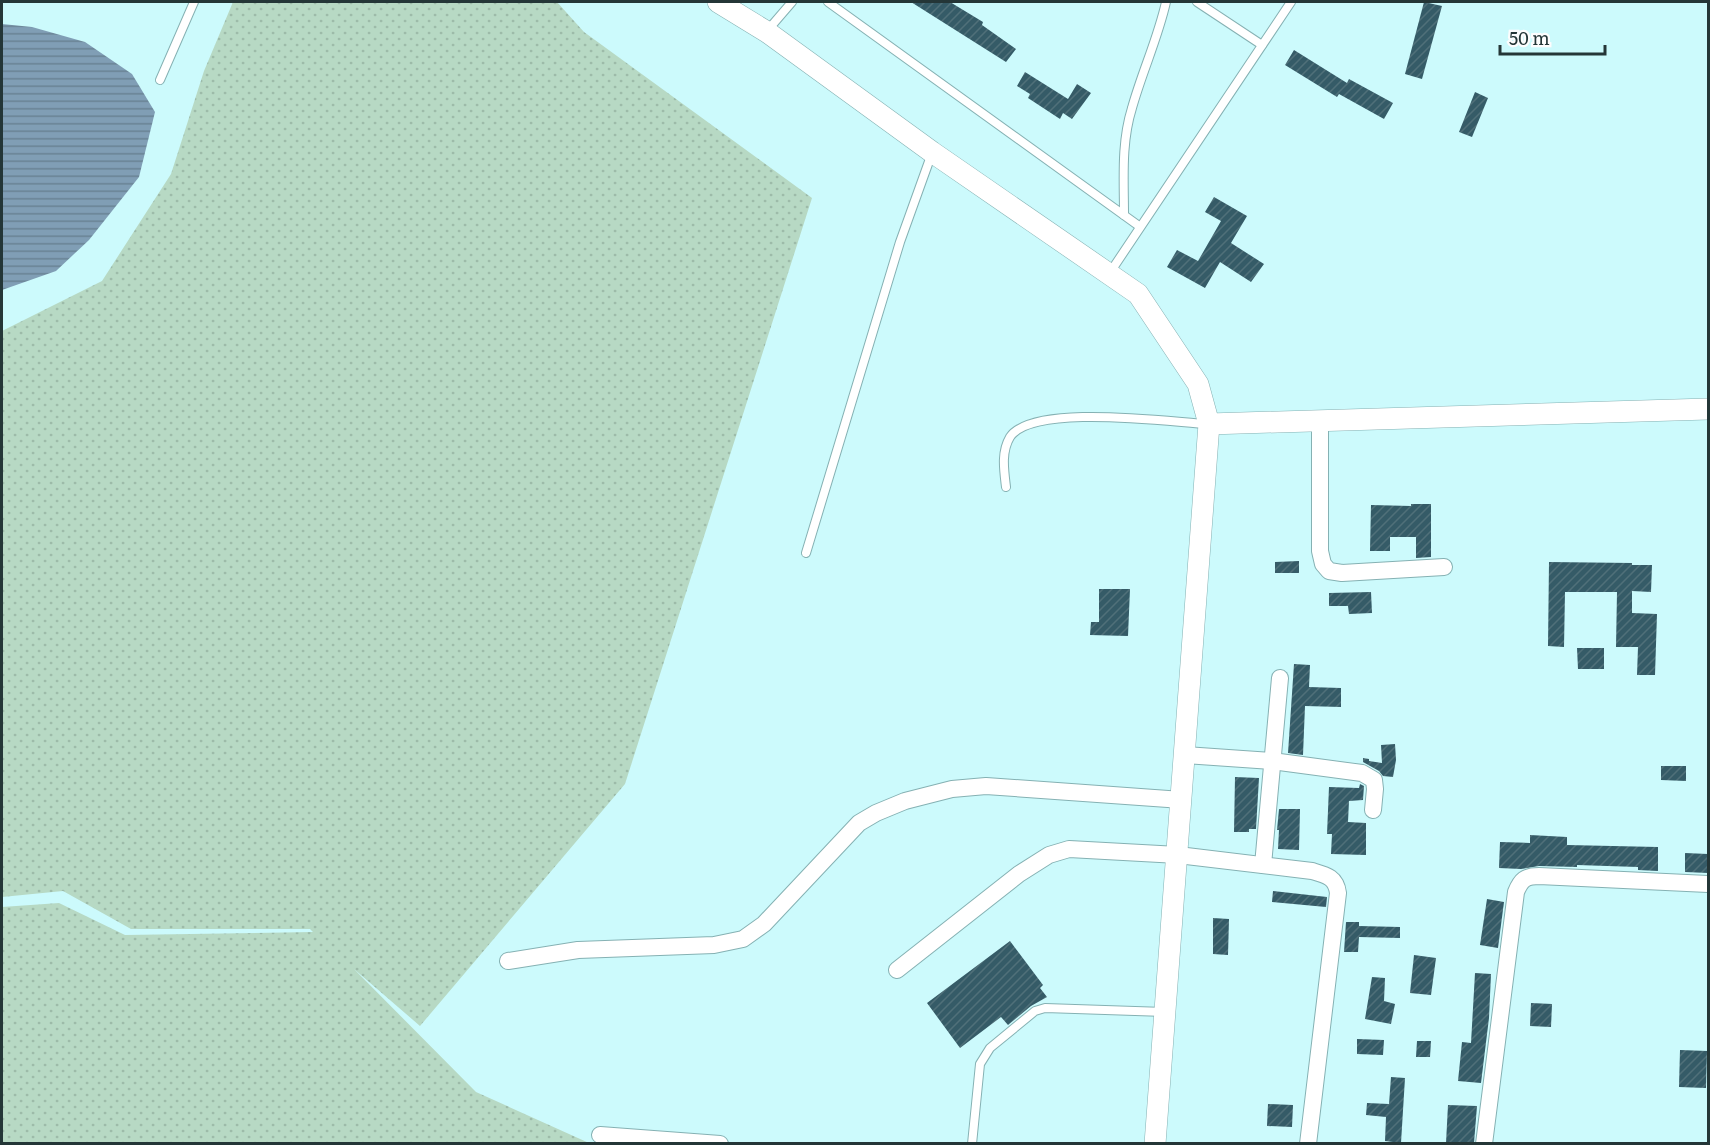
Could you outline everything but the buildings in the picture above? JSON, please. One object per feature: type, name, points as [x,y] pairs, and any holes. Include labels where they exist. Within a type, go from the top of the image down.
[{"type":"street","points":[[718,2],[767,32],[932,152],[1138,294],[1198,384],[1209,424],[1155,1143]]},
{"type":"street","points":[[1209,424],[1708,409]]},
{"type":"street","points":[[1320,421],[1320,550],[1323,564],[1329,571],[1342,573],[1444,567]]},
{"type":"street","points":[[1263,865],[1280,678]]},
{"type":"street","points":[[1185,755],[1272,761],[1362,773],[1374,780],[1376,789],[1373,810]]},
{"type":"street","points":[[508,961],[578,950],[714,945],[743,939],[764,924],[859,823],[905,801],[952,789],[986,786],[1182,800]]},
{"type":"street","points":[[897,970],[1019,874],[1049,855],[1069,849],[1178,855],[1312,871],[1329,876],[1337,884],[1338,893],[1308,1143]]},
{"type":"street","points":[[1484,1143],[1516,892],[1521,882],[1528,876],[1539,876],[1708,884]]},
{"type":"street","points":[[600,1135],[720,1143]]},
{"type":"lane","points":[[160,80],[194,2]]},
{"type":"lane","points":[[767,32],[792,2]]},
{"type":"lane","points":[[828,2],[1140,226]]},
{"type":"lane","points":[[1124,215],[1124,147],[1131,109],[1166,2]]},
{"type":"lane","points":[[1197,2],[1262,45]]},
{"type":"lane","points":[[1109,274],[1291,2]]},
{"type":"lane","points":[[806,553],[900,242],[932,152]]},
{"type":"lane","points":[[1006,487],[1003,463],[1005,448],[1011,436],[1020,428],[1033,423],[1074,416],[1209,424]]},
{"type":"lane","points":[[972,1143],[980,1064],[990,1048],[1035,1011],[1045,1008],[1166,1012]]},
{"type":"green space","points":[[233,2],[557,2],[584,32],[812,198],[625,784],[420,1026],[354,969],[476,1092],[589,1143],[2,1143],[2,907],[59,903],[125,935],[313,932],[310,929],[131,929],[63,891],[2,897],[2,331],[102,281],[171,174],[204,71]]},
{"type":"water","points":[[2,24],[32,27],[85,42],[132,74],[155,112],[139,177],[89,240],[56,271],[2,290]]}]
